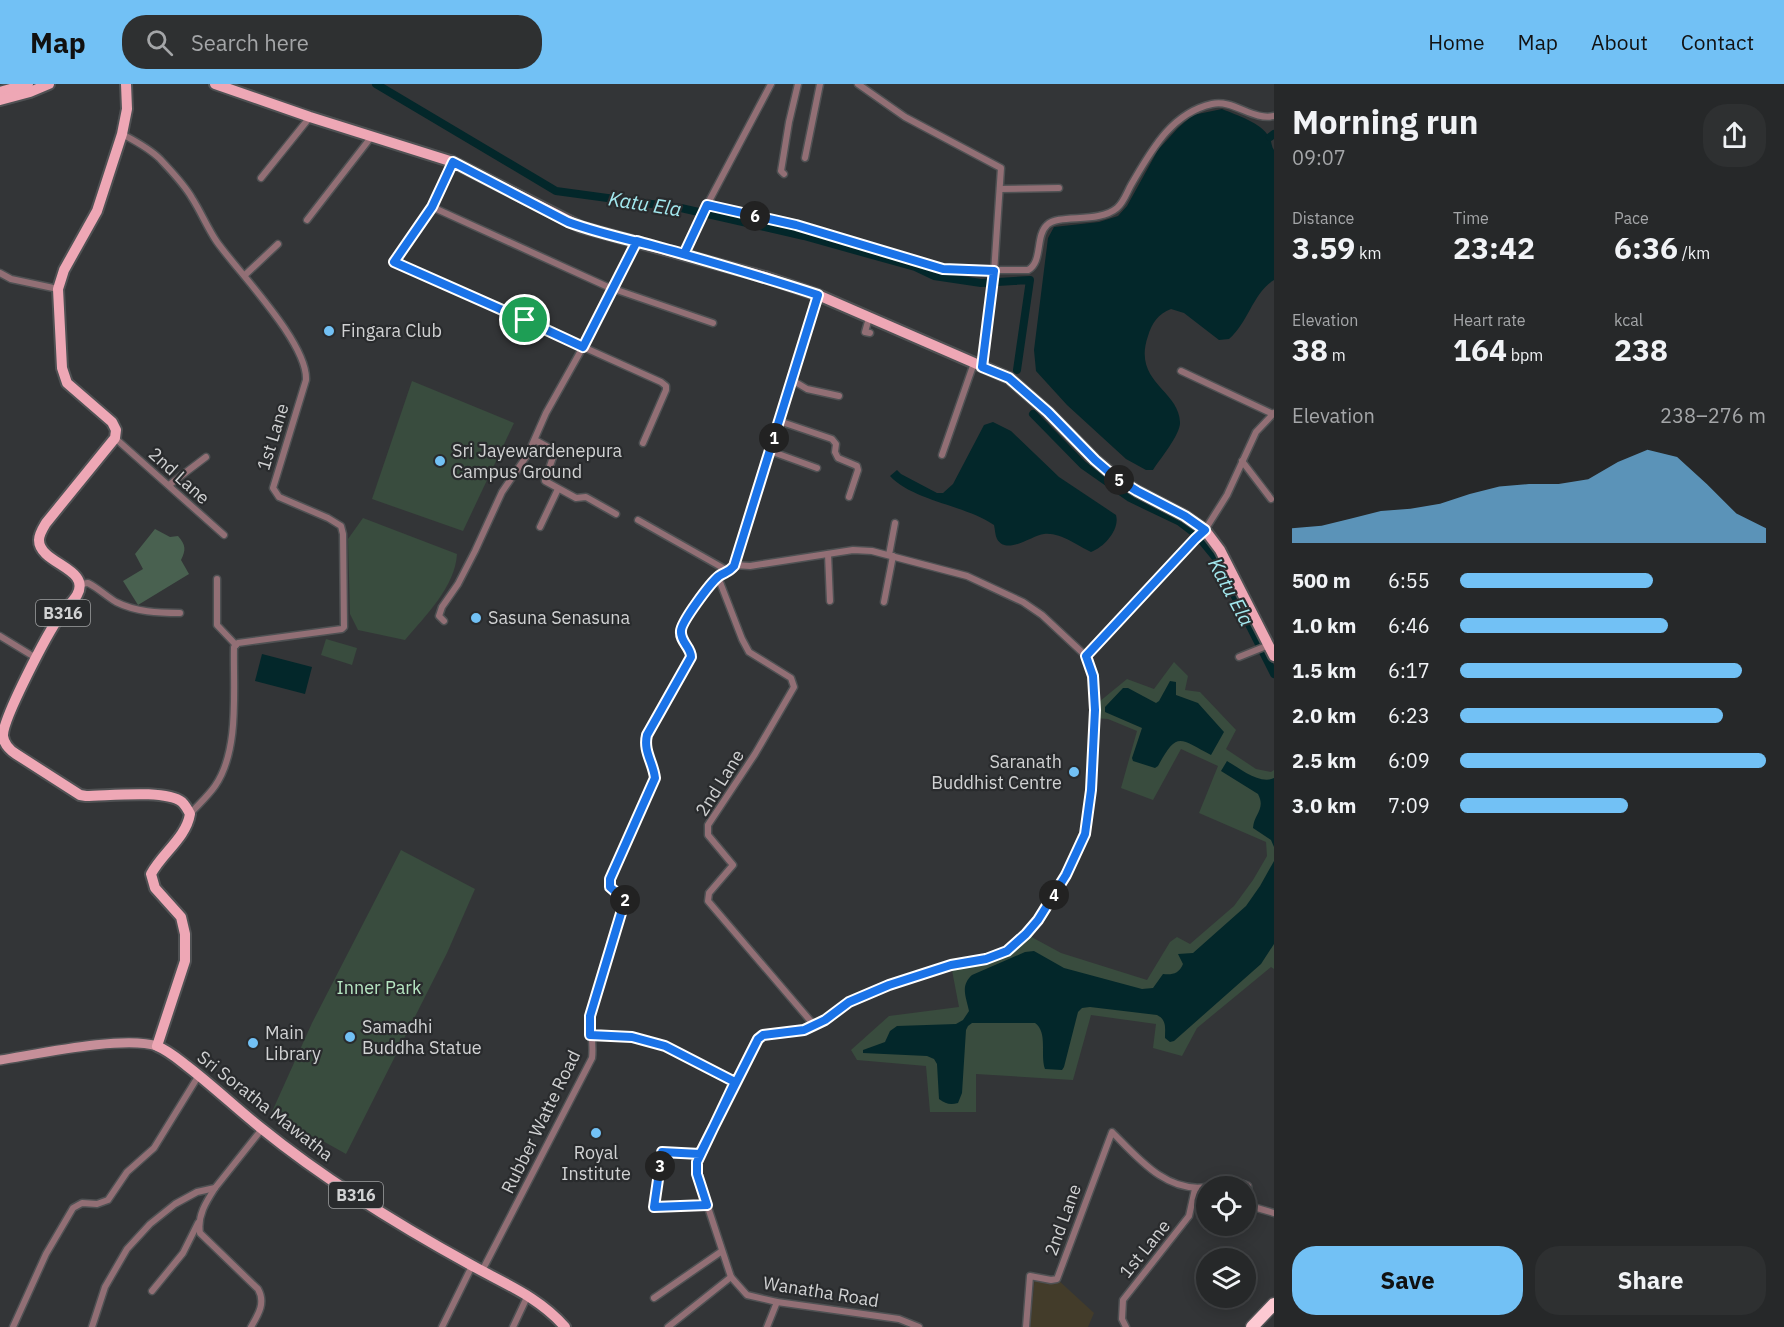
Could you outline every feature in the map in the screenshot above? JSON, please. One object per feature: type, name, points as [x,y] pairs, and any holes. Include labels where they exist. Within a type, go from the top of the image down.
[{"type":"highway","points":[[1252,1327],[1274,1304]]},
{"type":"main road","points":[[0,92],[28,84]]},
{"type":"main road","points":[[0,100],[50,84]]},
{"type":"main road","points":[[115,438],[116,430],[112,422],[67,383],[62,368],[58,289],[63,270],[97,212],[122,134],[127,109],[126,84]]},
{"type":"main road","points":[[215,84],[453,162],[568,222],[765,277],[818,295],[1009,378],[1116,478],[1185,516],[1203,532],[1220,550],[1274,656]]},
{"type":"main road","name":"B316","points":[[115,438],[46,523],[39,538],[40,546],[47,554],[78,577],[81,584],[37,658],[5,724],[2,737],[8,748],[74,792],[86,796],[142,794],[171,797],[182,802],[190,814]]},
{"type":"main road","points":[[157,1046],[185,961],[185,934],[181,917],[155,888],[151,874],[155,865],[184,831],[189,823],[190,814]]},
{"type":"main road","name":"Sri Soratha Mawatha","points":[[157,1046],[166,1050],[199,1075],[262,1129],[334,1181],[412,1232],[529,1295],[549,1310],[565,1327]]},
{"type":"street","points":[[684,254],[707,205],[771,84]]},
{"type":"street","points":[[784,174],[781,171],[798,84]]},
{"type":"street","points":[[805,158],[820,84]]},
{"type":"street","points":[[858,84],[904,117],[1001,168],[992,290],[978,365],[942,454]]},
{"type":"street","points":[[707,205],[796,225],[943,269],[994,272],[1031,268],[1035,263],[1041,236],[1047,224],[1104,214],[1116,208],[1124,200],[1153,148],[1183,115],[1217,103],[1264,117],[1274,116]]},
{"type":"street","points":[[261,178],[310,117]]},
{"type":"street","name":"1st Lane","points":[[122,134],[140,143],[158,157],[191,196],[216,241],[290,338],[307,369],[306,380],[273,488],[279,497],[341,526],[345,624],[342,629],[236,645]]},
{"type":"street","points":[[307,220],[373,136]]},
{"type":"street","points":[[453,162],[432,207],[394,262],[666,386],[643,443]]},
{"type":"street","points":[[1000,189],[1059,188]]},
{"type":"street","points":[[432,207],[613,288],[713,323]]},
{"type":"street","points":[[444,621],[439,616],[442,607],[462,576],[502,492],[520,467],[637,241]]},
{"type":"street","points":[[244,275],[278,244]]},
{"type":"street","points":[[0,273],[11,279],[58,289]]},
{"type":"street","points":[[732,569],[818,295]]},
{"type":"street","points":[[869,318],[865,332],[870,333]]},
{"type":"street","points":[[1086,656],[1203,532],[1227,495],[1256,432],[1274,414],[1181,371]]},
{"type":"street","points":[[792,380],[807,389],[839,396]]},
{"type":"street","points":[[779,421],[832,438],[836,444],[835,452],[838,458],[857,466],[858,470],[849,497]]},
{"type":"street","name":"2nd Lane","points":[[115,438],[224,535]]},
{"type":"street","points":[[534,440],[555,451],[544,481],[576,498],[586,497],[616,514]]},
{"type":"street","points":[[770,451],[817,468]]},
{"type":"street","points":[[169,485],[206,457]]},
{"type":"street","points":[[1242,461],[1271,499]]},
{"type":"street","points":[[540,527],[558,489]]},
{"type":"street","points":[[638,520],[732,569],[862,550],[891,555],[967,576],[1023,602],[1042,615],[1086,656],[1093,676],[1095,710],[1091,790],[1085,834],[1066,875],[1038,920],[1026,934],[1007,951],[986,959],[951,965],[889,985],[849,1002],[825,1020],[804,1030],[763,1035],[758,1039],[697,1162],[697,1174],[730,1277],[668,1327]]},
{"type":"street","points":[[885,602],[896,523]]},
{"type":"street","points":[[828,554],[830,601]]},
{"type":"street","name":"Rubber Watte Road","points":[[442,1327],[477,1269],[592,1058],[594,1047],[590,1035],[590,1016],[625,900],[610,887],[610,879],[655,778],[654,765],[645,744],[647,735],[691,657],[691,651],[683,641],[680,632],[684,620],[718,577],[732,569]]},
{"type":"street","name":"2nd Lane","points":[[718,577],[749,652],[791,678],[794,687],[755,754],[708,825],[708,836],[733,865],[709,893],[708,901],[814,1025]]},
{"type":"street","points":[[190,814],[216,785],[226,763],[233,725],[234,647],[236,645],[217,625],[218,579]]},
{"type":"street","points":[[81,584],[88,583],[114,601],[133,609],[180,613]]},
{"type":"street","points":[[0,636],[37,658]]},
{"type":"street","points":[[1239,657],[1269,645]]},
{"type":"street","points":[[590,1035],[632,1037],[665,1046],[735,1082]]},
{"type":"street","points":[[0,1060],[120,1043],[157,1046]]},
{"type":"street","points":[[13,1327],[46,1254],[73,1208],[82,1203],[97,1204],[108,1200],[127,1172],[154,1148],[199,1075]]},
{"type":"street","points":[[152,1291],[183,1253],[205,1204],[215,1188],[262,1129]]},
{"type":"street","name":"2nd Lane","points":[[1026,1327],[1030,1276],[1051,1280],[1057,1278],[1112,1132],[1155,1173],[1195,1189]]},
{"type":"street","points":[[700,1154],[662,1152],[654,1207],[707,1205]]},
{"type":"street","points":[[92,1327],[105,1287],[127,1249],[150,1224],[175,1204],[197,1192],[215,1188]]},
{"type":"street","name":"1st Lane","points":[[1126,1327],[1122,1319],[1123,1300],[1189,1216],[1195,1189]]},
{"type":"street","points":[[1256,1210],[1274,1213]]},
{"type":"street","points":[[198,1223],[200,1233],[258,1289],[262,1296],[260,1311],[251,1327]]},
{"type":"street","points":[[654,1298],[722,1251]]},
{"type":"street","name":"Wanatha Road","points":[[730,1277],[747,1295],[777,1302],[899,1319],[919,1327]]},
{"type":"street","points":[[513,1327],[529,1295]]},
{"type":"street","points":[[767,1327],[777,1302]]},
{"type":"shaded area","points":[[1035,1276],[1057,1279],[1094,1313],[1088,1327],[1030,1327]]},
{"type":"green space","name":"Sri Jayewardenepura Campus Ground","points":[[412,381],[514,423],[463,531],[372,499]]},
{"type":"green space","points":[[363,518],[457,554],[451,578],[445,589],[405,640],[358,630],[350,614],[348,539]]},
{"type":"green space","points":[[155,529],[170,537],[178,536],[181,539],[184,553],[181,560],[189,574],[138,605],[123,581],[143,569],[135,554]]},
{"type":"green space","points":[[326,639],[357,648],[352,665],[321,655]]},
{"type":"green space","points":[[1174,662],[1188,676],[1185,690],[1200,692],[1236,730],[1226,749],[1256,769],[1271,772],[1274,770],[1274,969],[1271,967],[1197,1028],[1182,1056],[1153,1048],[1156,1024],[1091,1015],[1073,1080],[976,1074],[976,1112],[930,1112],[926,1066],[857,1060],[851,1050],[889,1016],[959,1007],[951,965],[1007,951],[1026,934],[1061,953],[1147,980],[1170,942],[1177,937],[1190,944],[1234,906],[1267,856],[1266,842],[1199,813],[1218,766],[1181,749],[1153,800],[1121,788],[1137,731],[1108,719],[1094,718],[1094,706],[1127,679],[1154,689]]},
{"type":"green space","name":"Inner Park","points":[[401,850],[475,889],[447,953],[346,1154],[321,1140],[316,1147],[271,1114],[312,1023]]},
{"type":"water","points":[[1222,109],[1261,128],[1266,132],[1274,150],[1274,280],[1261,292],[1241,325],[1229,339],[1219,340],[1184,313],[1171,309],[1159,316],[1154,323],[1148,336],[1145,352],[1146,364],[1151,375],[1178,411],[1180,422],[1174,440],[1153,470],[1146,470],[1126,459],[1067,405],[1036,371],[1034,350],[1048,238],[1054,227],[1099,222],[1118,216],[1127,206],[1158,150],[1178,128],[1193,115]]},
{"type":"water","points":[[993,422],[1011,431],[1059,477],[1116,515],[1114,532],[1106,542],[1091,552],[1062,537],[1044,534],[1007,546],[1001,544],[997,539],[994,525],[969,512],[912,491],[890,476],[897,470],[937,493],[943,493],[953,484],[984,425]]},
{"type":"water","points":[[262,654],[312,667],[305,694],[255,681]]},
{"type":"water","points":[[1170,681],[1176,682],[1176,695],[1198,703],[1224,732],[1211,755],[1180,741],[1170,747],[1155,768],[1133,761],[1132,758],[1142,728],[1105,712],[1105,707],[1123,688],[1128,688],[1156,703]]},
{"type":"water","points":[[1227,761],[1256,778],[1268,780],[1274,778],[1274,847],[1271,840],[1253,828],[1261,804],[1258,794],[1221,771]]},
{"type":"water","points":[[1274,861],[1274,944],[1261,964],[1174,1041],[1170,1042],[1165,1038],[1164,1022],[1157,1015],[1082,1008],[1078,1012],[1064,1067],[1062,1070],[1045,1069],[1043,1038],[1035,1023],[972,1023],[966,1030],[962,1093],[958,1103],[953,1104],[939,1099],[937,1064],[934,1059],[927,1056],[863,1053],[863,1050],[885,1042],[890,1031],[897,1026],[956,1024],[963,1020],[969,1011],[965,996],[968,979],[972,975],[1025,952],[1034,951],[1064,968],[1142,989],[1153,988],[1163,974],[1175,973],[1179,970],[1183,964],[1178,954],[1193,953],[1246,906]]},
{"type":"waterway","name":"Katu Ela","points":[[376,84],[556,191],[681,208],[804,236],[915,267],[934,276],[981,283],[1030,280],[1017,370]]},
{"type":"waterway","points":[[1270,137],[1274,134]]},
{"type":"waterway","name":"Katu Ela","points":[[1033,414],[1083,465],[1130,498],[1180,522],[1197,535],[1215,557],[1274,674]]},
{"type":"place","name":"Fingara Club","points":[[329,331]]},
{"type":"place","name":"Sri Jayewardenepura Campus Ground","points":[[440,461]]},
{"type":"place","name":"Sasuna Senasuna","points":[[476,618]]},
{"type":"place","name":"Saranath Buddhist Centre","points":[[1074,772]]},
{"type":"place","name":"Samadhi Buddha Statue","points":[[350,1037]]},
{"type":"place","name":"Main Library","points":[[253,1043]]},
{"type":"place","name":"Royal Institute","points":[[596,1133]]},
{"type":"route","points":[[525,320],[394,262],[432,207],[453,162],[568,222],[581,226],[637,241],[684,254],[707,205],[796,225],[943,269],[994,271],[982,367],[1009,378],[1116,478],[1185,516],[1205,530],[1086,656],[1093,676],[1095,710],[1091,790],[1085,834],[1066,875],[1038,920],[1007,951],[986,959],[951,965],[889,985],[849,1002],[825,1020],[804,1030],[763,1035],[758,1039],[735,1082],[700,1154],[662,1152],[654,1207],[707,1205],[697,1174],[697,1162],[735,1082],[665,1046],[632,1037],[590,1035],[590,1016],[625,900],[610,887],[610,879],[655,778],[654,765],[645,744],[647,735],[691,657],[691,651],[683,641],[680,632],[684,620],[718,577],[730,572],[734,566],[818,295],[765,277],[637,241],[583,347],[525,320]]}]
